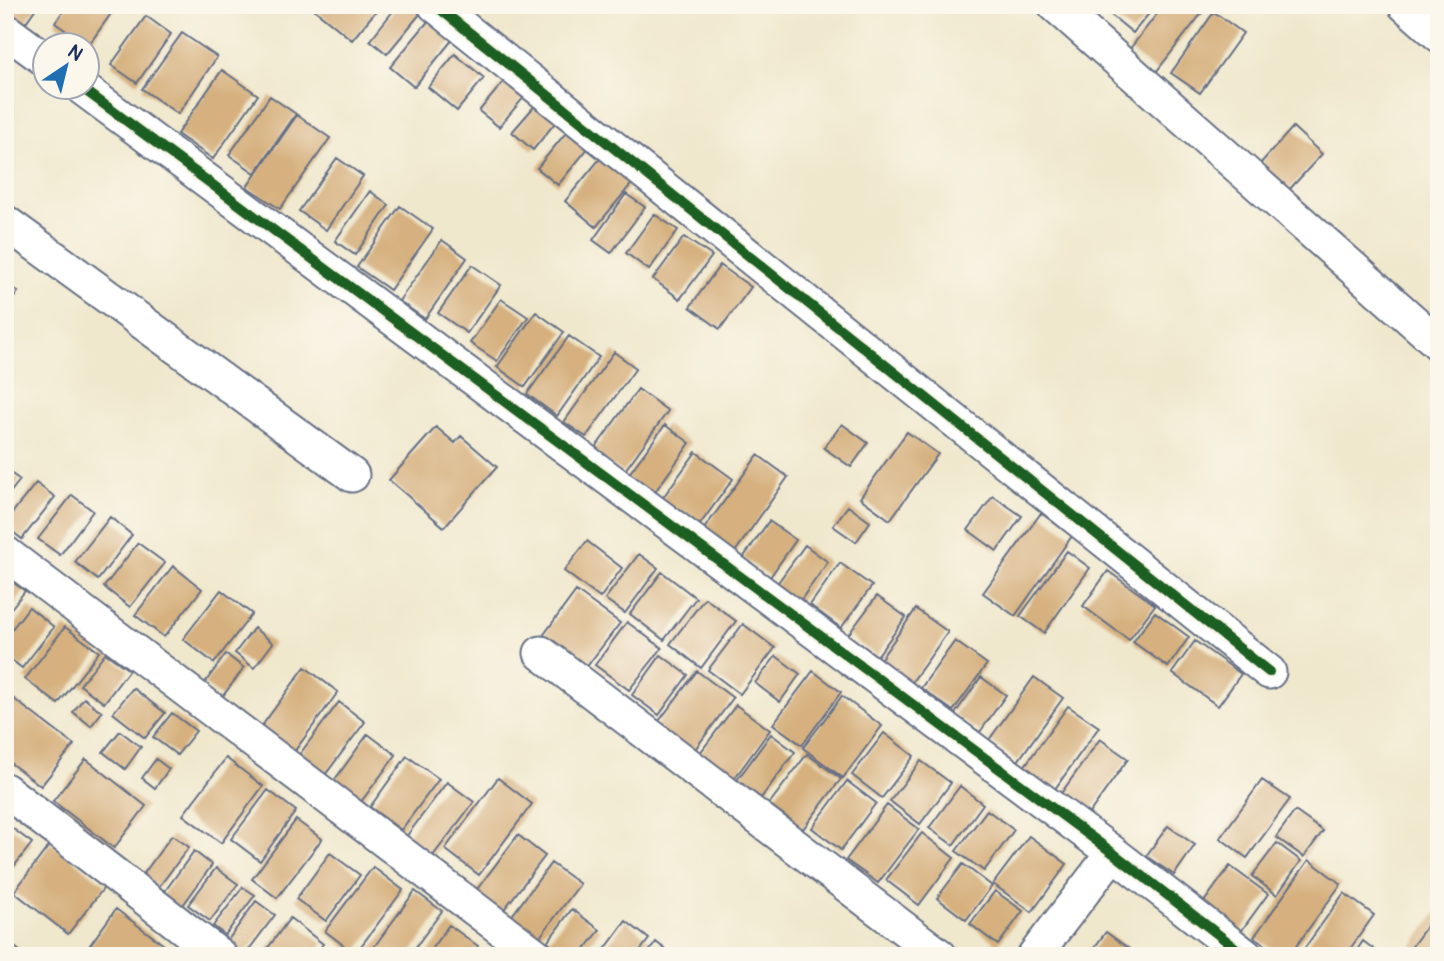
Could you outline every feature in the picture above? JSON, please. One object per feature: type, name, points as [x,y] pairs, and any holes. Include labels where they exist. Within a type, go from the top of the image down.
[{"type":"street","points":[[435,5],[1269,672]]},
{"type":"street","points":[[1055,5],[1439,344]]},
{"type":"street","points":[[1405,5],[1439,35]]},
{"type":"street","points":[[5,30],[32,50]]},
{"type":"street","points":[[101,102],[1112,853],[1246,956]]},
{"type":"street","points":[[5,222],[352,475]]},
{"type":"street","points":[[5,553],[537,956]]},
{"type":"street","points":[[541,653],[940,956]]},
{"type":"street","points":[[5,790],[220,956]]},
{"type":"street","points":[[1034,956],[1112,853]]},
{"type":"building","points":[[5,5],[38,5],[24,25],[5,12]]},
{"type":"building","points":[[67,5],[117,5],[98,32],[68,32],[55,23]]},
{"type":"building","points":[[318,5],[381,5],[352,40],[315,10]]},
{"type":"building","points":[[398,5],[410,5],[420,14],[387,54],[370,40]]},
{"type":"building","points":[[1099,5],[1156,5],[1133,33]]},
{"type":"building","points":[[1164,5],[1208,5],[1156,72],[1129,50]]},
{"type":"building","points":[[1214,12],[1243,33],[1200,93],[1171,73]]},
{"type":"building","points":[[146,16],[171,34],[137,83],[111,65]]},
{"type":"building","points":[[430,19],[453,39],[414,87],[390,67]]},
{"type":"building","points":[[182,33],[217,57],[178,114],[142,89]]},
{"type":"building","points":[[455,54],[484,78],[457,111],[428,87]]},
{"type":"building","points":[[222,70],[258,95],[213,159],[177,134]]},
{"type":"building","points":[[505,80],[525,96],[499,127],[479,111]]},
{"type":"building","points":[[270,96],[296,114],[255,173],[229,155]]},
{"type":"building","points":[[539,101],[559,118],[533,150],[512,132]]},
{"type":"building","points":[[297,115],[330,138],[280,209],[247,187]]},
{"type":"building","points":[[573,124],[594,141],[558,185],[537,168]]},
{"type":"building","points":[[1293,127],[1322,154],[1288,191],[1259,165]]},
{"type":"building","points":[[603,155],[634,181],[596,227],[565,201]]},
{"type":"building","points":[[337,158],[363,176],[326,230],[299,211]]},
{"type":"building","points":[[370,191],[389,205],[355,255],[335,241]]},
{"type":"building","points":[[626,194],[645,207],[611,253],[593,240]]},
{"type":"building","points":[[400,206],[433,229],[390,290],[357,267]]},
{"type":"building","points":[[654,214],[678,230],[649,270],[626,253]]},
{"type":"building","points":[[684,237],[712,256],[680,299],[653,279]]},
{"type":"building","points":[[442,240],[467,258],[425,319],[399,301]]},
{"type":"building","points":[[472,265],[501,285],[467,333],[438,313]]},
{"type":"building","points":[[720,265],[751,287],[720,329],[690,307]]},
{"type":"building","points":[[5,283],[18,292],[5,310]]},
{"type":"building","points":[[501,299],[528,317],[497,361],[470,343]]},
{"type":"building","points":[[536,312],[564,332],[525,387],[497,367]]},
{"type":"building","points":[[569,336],[599,357],[557,416],[527,394]]},
{"type":"building","points":[[614,352],[636,368],[586,437],[564,422]]},
{"type":"building","points":[[638,389],[668,411],[623,473],[593,451]]},
{"type":"building","points":[[842,424],[868,443],[851,467],[824,448]]},
{"type":"building","points":[[665,425],[690,443],[652,496],[626,478]]},
{"type":"building","points":[[436,427],[455,443],[461,436],[497,467],[444,527],[389,480]]},
{"type":"building","points":[[907,432],[938,454],[890,520],[860,498]]},
{"type":"building","points":[[696,452],[733,479],[693,534],[656,507]]},
{"type":"building","points":[[758,455],[788,477],[730,559],[698,537]]},
{"type":"building","points":[[5,469],[20,480],[5,499]]},
{"type":"building","points":[[36,483],[55,497],[22,539],[5,526],[5,522]]},
{"type":"building","points":[[72,495],[93,511],[60,555],[38,539]]},
{"type":"building","points":[[993,496],[1022,516],[997,551],[968,530]]},
{"type":"building","points":[[848,506],[870,522],[856,542],[833,526]]},
{"type":"building","points":[[1041,513],[1072,536],[1015,616],[983,593]]},
{"type":"building","points":[[110,517],[132,535],[98,580],[75,562]]},
{"type":"building","points":[[769,521],[796,540],[770,577],[743,558]]},
{"type":"building","points":[[587,541],[622,568],[600,598],[564,571]]},
{"type":"building","points":[[138,543],[165,563],[130,607],[104,587]]},
{"type":"building","points":[[805,545],[828,562],[797,605],[774,588]]},
{"type":"building","points":[[1067,551],[1090,568],[1044,633],[1020,616]]},
{"type":"building","points":[[639,554],[658,568],[625,613],[605,599]]},
{"type":"building","points":[[840,563],[872,586],[841,628],[810,605]]},
{"type":"building","points":[[173,566],[202,589],[164,637],[135,615]]},
{"type":"building","points":[[1108,571],[1155,605],[1129,640],[1083,606]]},
{"type":"building","points":[[662,572],[696,598],[664,640],[630,614]]},
{"type":"building","points":[[5,577],[25,591],[5,616]]},
{"type":"building","points":[[221,590],[252,614],[214,663],[183,639]]},
{"type":"building","points":[[576,591],[620,623],[585,669],[542,637]]},
{"type":"building","points":[[877,596],[906,617],[877,656],[848,635]]},
{"type":"building","points":[[705,598],[736,621],[701,668],[670,644]]},
{"type":"building","points":[[29,607],[54,627],[22,668],[5,655],[5,638]]},
{"type":"building","points":[[916,609],[948,632],[909,686],[877,664]]},
{"type":"building","points":[[1155,612],[1189,637],[1168,667],[1133,642]]},
{"type":"building","points":[[627,622],[662,648],[629,690],[595,665]]},
{"type":"building","points":[[743,624],[775,648],[740,694],[708,670]]},
{"type":"building","points":[[65,627],[99,652],[58,704],[25,679]]},
{"type":"building","points":[[254,628],[273,643],[254,668],[235,653]]},
{"type":"building","points":[[955,641],[987,664],[953,711],[921,688]]},
{"type":"building","points":[[1195,641],[1241,674],[1218,706],[1172,673]]},
{"type":"building","points":[[105,653],[129,670],[104,703],[80,685]]},
{"type":"building","points":[[226,654],[244,668],[222,697],[204,684]]},
{"type":"building","points":[[661,655],[688,675],[659,715],[632,695]]},
{"type":"building","points":[[776,656],[800,674],[780,702],[755,683]]},
{"type":"building","points":[[305,667],[338,692],[294,752],[261,727]]},
{"type":"building","points":[[697,671],[733,698],[690,756],[653,729]]},
{"type":"building","points":[[813,671],[841,692],[802,745],[773,724]]},
{"type":"building","points":[[981,677],[1006,695],[980,732],[954,715]]},
{"type":"building","points":[[1034,677],[1063,698],[1018,761],[989,740]]},
{"type":"building","points":[[133,688],[165,713],[145,738],[113,713]]},
{"type":"building","points":[[842,696],[882,726],[843,778],[803,748]]},
{"type":"building","points":[[84,698],[102,712],[91,726],[73,712]]},
{"type":"building","points":[[14,699],[74,745],[41,786],[5,759],[5,710]]},
{"type":"building","points":[[339,702],[365,722],[325,775],[299,755]]},
{"type":"building","points":[[736,705],[770,730],[734,779],[700,753]]},
{"type":"building","points":[[1068,706],[1099,727],[1052,793],[1021,771]]},
{"type":"building","points":[[172,713],[196,731],[177,755],[153,737]]},
{"type":"building","points":[[120,731],[141,747],[125,769],[103,752]]},
{"type":"building","points":[[884,733],[914,756],[882,798],[852,775]]},
{"type":"building","points":[[368,734],[396,755],[360,803],[333,782]]},
{"type":"building","points":[[771,734],[795,752],[761,798],[737,780]]},
{"type":"building","points":[[1100,739],[1128,759],[1080,826],[1052,806]]},
{"type":"building","points":[[807,754],[841,779],[803,829],[769,804]]},
{"type":"building","points":[[407,756],[439,779],[401,830],[370,807]]},
{"type":"building","points":[[226,758],[263,786],[221,843],[183,815]]},
{"type":"building","points":[[86,759],[146,806],[114,848],[53,801]]},
{"type":"building","points":[[156,759],[169,769],[155,788],[142,778]]},
{"type":"building","points":[[921,761],[951,783],[920,824],[890,801]]},
{"type":"building","points":[[498,778],[532,804],[479,875],[445,849]]},
{"type":"building","points":[[1262,780],[1290,799],[1247,858],[1220,838]]},
{"type":"building","points":[[847,781],[876,803],[841,850],[812,828]]},
{"type":"building","points":[[447,782],[474,802],[432,857],[406,837]]},
{"type":"building","points":[[960,786],[983,804],[953,845],[929,828]]},
{"type":"building","points":[[268,790],[296,811],[260,861],[231,839]]},
{"type":"building","points":[[887,805],[919,829],[878,883],[846,860]]},
{"type":"building","points":[[987,810],[1014,830],[984,871],[956,851]]},
{"type":"building","points":[[1295,811],[1323,831],[1304,857],[1276,837]]},
{"type":"building","points":[[296,820],[322,839],[277,898],[252,879]]},
{"type":"building","points":[[1168,826],[1195,845],[1174,875],[1146,856]]},
{"type":"building","points":[[12,828],[32,843],[5,878],[5,836]]},
{"type":"building","points":[[922,833],[954,858],[919,905],[886,880]]},
{"type":"building","points":[[172,835],[189,847],[158,888],[142,876]]},
{"type":"building","points":[[518,835],[545,856],[502,912],[475,892]]},
{"type":"building","points":[[1029,836],[1067,864],[1032,912],[993,884]]},
{"type":"building","points":[[51,843],[106,885],[68,934],[14,892]]},
{"type":"building","points":[[1277,843],[1301,861],[1277,895],[1252,876]]},
{"type":"building","points":[[194,851],[212,865],[178,912],[160,898]]},
{"type":"building","points":[[330,853],[360,875],[326,921],[296,899]]},
{"type":"building","points":[[1309,860],[1341,884],[1289,956],[1282,956],[1254,937]]},
{"type":"building","points":[[551,863],[580,884],[533,946],[505,925]]},
{"type":"building","points":[[963,864],[992,886],[966,920],[937,898]]},
{"type":"building","points":[[1230,866],[1268,894],[1239,934],[1201,906]]},
{"type":"building","points":[[373,867],[403,890],[355,954],[325,931]]},
{"type":"building","points":[[216,868],[238,884],[210,921],[188,905]]},
{"type":"building","points":[[243,887],[255,895],[225,935],[213,926]]},
{"type":"building","points":[[415,891],[442,911],[409,956],[377,956],[371,951]]},
{"type":"building","points":[[995,891],[1023,911],[998,945],[970,924]]},
{"type":"building","points":[[1344,893],[1374,915],[1345,956],[1299,956]]},
{"type":"building","points":[[256,901],[275,915],[244,956],[235,956],[223,947]]},
{"type":"building","points":[[116,909],[172,951],[169,956],[82,956]]},
{"type":"building","points":[[572,909],[600,930],[580,956],[554,956],[543,948]]},
{"type":"building","points":[[1439,909],[1439,956],[1405,956]]},
{"type":"building","points":[[290,918],[323,944],[314,956],[262,956]]},
{"type":"building","points":[[626,921],[649,939],[636,956],[600,956]]},
{"type":"building","points":[[449,925],[478,946],[471,956],[426,956]]},
{"type":"building","points":[[1106,932],[1139,956],[1088,956]]},
{"type":"building","points":[[1363,941],[1383,956],[1353,956]]},
{"type":"building","points":[[656,942],[674,956],[646,956]]},
{"type":"building","points":[[11,944],[26,956],[5,956]]},
{"type":"cycle path","points":[[435,5],[1269,672]]},
{"type":"cycle path","points":[[101,102],[1113,853],[1246,956]]}]
